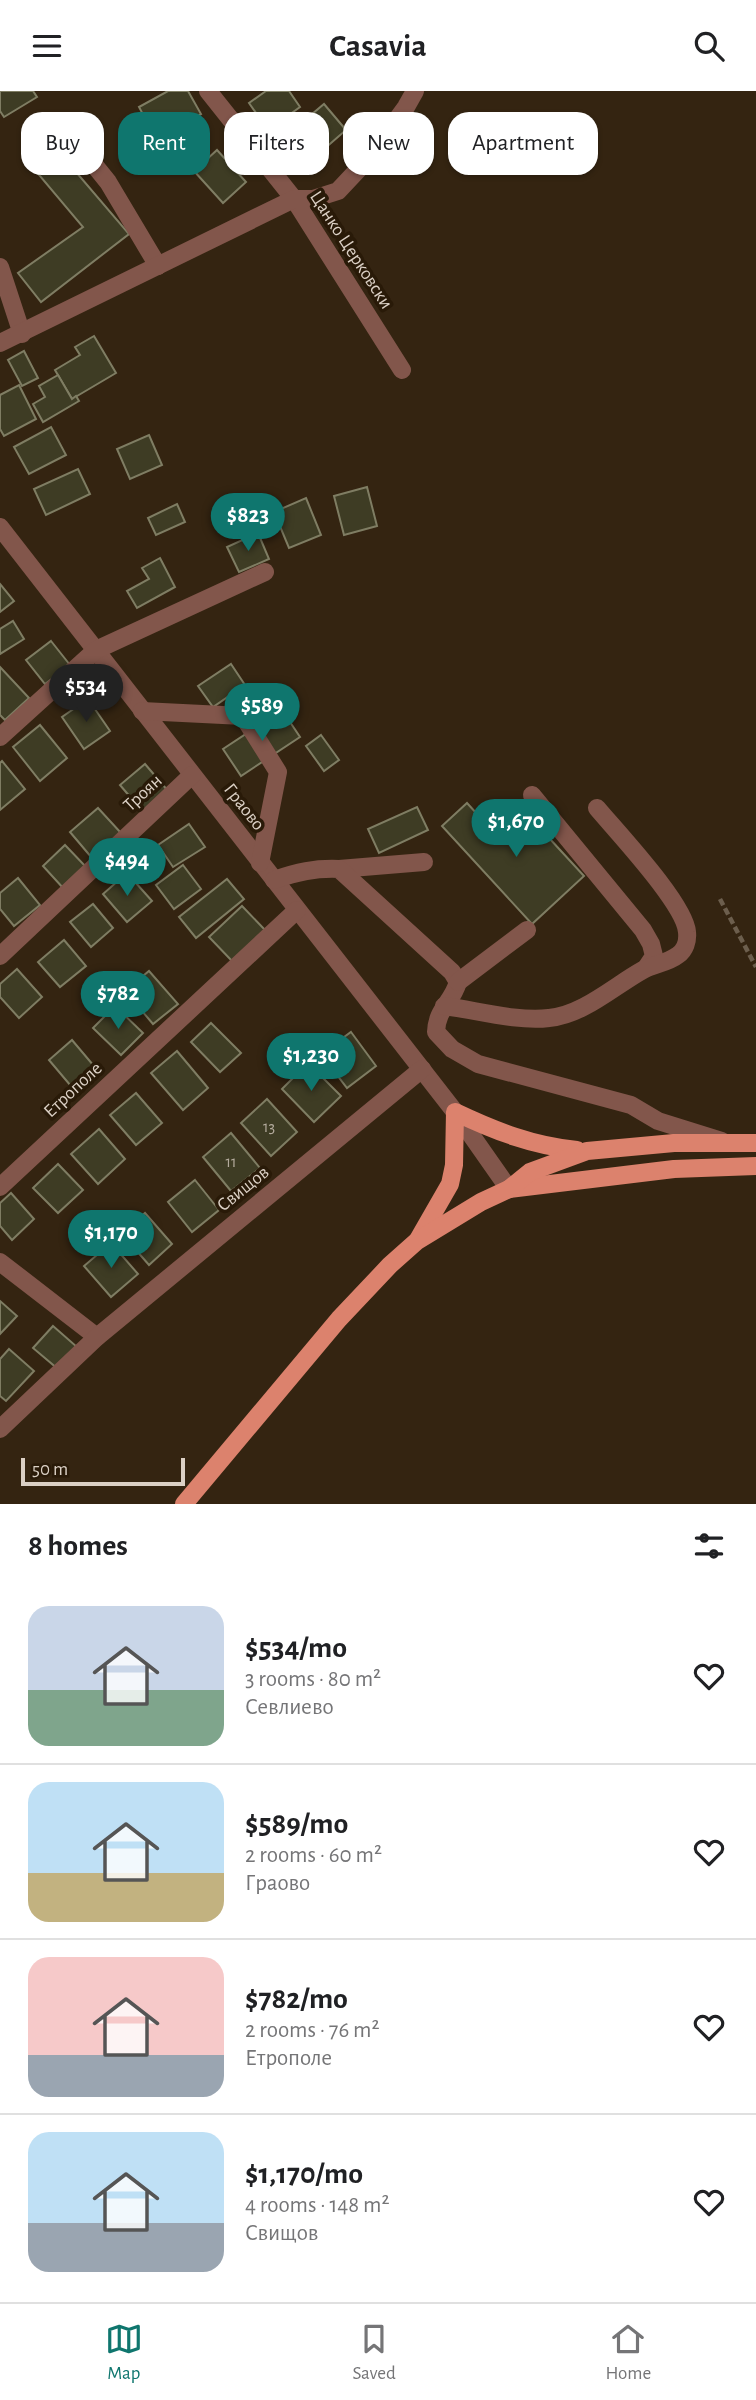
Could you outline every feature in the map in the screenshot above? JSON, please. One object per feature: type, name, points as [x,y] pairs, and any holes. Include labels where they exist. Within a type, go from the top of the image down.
[{"type":"main road","points":[[417,1241],[450,1184],[455,1154],[455,1112],[516,1138],[550,1148],[587,1151],[633,1146],[756,1143]]},
{"type":"main road","points":[[184,1504],[339,1319],[390,1265],[417,1241],[481,1202],[509,1189],[530,1172],[587,1151]]},
{"type":"main road","points":[[509,1189],[674,1169],[756,1166]]},
{"type":"street","name":"Цанко Церковски","points":[[208,91],[294,199],[402,370]]},
{"type":"street","points":[[0,343],[294,199],[313,199],[338,191],[368,159],[415,91]]},
{"type":"street","points":[[102,175],[158,266]]},
{"type":"street","points":[[0,267],[22,334]]},
{"type":"street","name":"Граово","points":[[1,531],[422,1069],[509,1189]]},
{"type":"street","points":[[0,737],[96,650],[265,572]]},
{"type":"street","points":[[142,711],[243,716],[278,772],[260,863]]},
{"type":"street","name":"Троян","points":[[0,956],[192,775]]},
{"type":"street","points":[[532,795],[643,930],[654,956],[646,968]]},
{"type":"street","points":[[444,1006],[536,1019],[554,1018],[575,1011],[646,968],[678,955],[687,944],[687,930],[680,913],[597,808]]},
{"type":"street","points":[[274,880],[298,871],[318,868],[339,869],[424,862]]},
{"type":"street","points":[[339,869],[452,972],[458,982]]},
{"type":"street","name":"Етрополе","points":[[0,1187],[297,910]]},
{"type":"street","points":[[527,930],[458,982],[456,991],[436,1018],[436,1032],[452,1049],[478,1065],[631,1105],[657,1121],[723,1142]]},
{"type":"street","name":"Свищов","points":[[0,1429],[97,1337],[422,1069]]},
{"type":"street","points":[[0,1262],[97,1337]]},
{"type":"path","points":[[720,899],[756,967]]},
{"type":"building","points":[[0,91],[33,91],[37,97],[4,117],[0,111]]},
{"type":"building","points":[[168,91],[188,91],[200,112],[142,112],[139,107]]},
{"type":"building","points":[[266,91],[289,91],[300,107],[293,112],[255,112],[249,103]]},
{"type":"building","points":[[324,104],[343,126],[343,133],[329,145],[329,112],[314,112]]},
{"type":"building","points":[[217,150],[224,158],[224,175],[240,175],[246,182],[223,203],[198,175],[210,175],[210,156]]},
{"type":"building","points":[[39,175],[79,175],[129,234],[41,302],[18,273],[83,227]]},
{"type":"building","points":[[94,336],[116,373],[72,399],[55,370],[80,355],[75,347]]},
{"type":"building","points":[[24,351],[38,378],[22,386],[8,360]]},
{"type":"building","points":[[58,375],[72,399],[76,396],[79,401],[43,422],[33,404],[45,397],[39,386]]},
{"type":"building","points":[[19,385],[36,419],[4,436],[0,429],[0,395]]},
{"type":"building","points":[[51,427],[66,455],[29,474],[14,447]]},
{"type":"building","points":[[149,435],[162,465],[130,479],[117,449]]},
{"type":"building","points":[[78,469],[90,494],[46,515],[34,489]]},
{"type":"building","points":[[367,487],[377,526],[344,535],[334,496]]},
{"type":"building","points":[[306,498],[321,535],[289,548],[274,512]]},
{"type":"building","points":[[177,504],[185,522],[156,535],[148,518]]},
{"type":"building","points":[[258,533],[269,559],[239,572],[227,547]]},
{"type":"building","points":[[160,558],[175,587],[137,608],[127,591],[149,579],[142,568]]},
{"type":"building","points":[[0,584],[14,601],[0,612]]},
{"type":"building","points":[[13,621],[24,639],[0,654],[0,629]]},
{"type":"building","points":[[51,641],[70,665],[45,684],[26,660]]},
{"type":"building","points":[[231,664],[245,685],[213,707],[198,686]]},
{"type":"building","points":[[0,667],[29,698],[5,720],[0,715]]},
{"type":"building","points":[[88,699],[110,731],[84,749],[62,717]]},
{"type":"building","points":[[282,710],[300,737],[241,776],[223,749]]},
{"type":"building","points":[[40,725],[67,758],[40,781],[13,747]]},
{"type":"building","points":[[321,735],[339,760],[324,771],[306,746]]},
{"type":"building","points":[[2,761],[25,789],[0,810],[0,763]]},
{"type":"building","points":[[145,764],[168,791],[143,812],[120,785]]},
{"type":"building","points":[[467,803],[488,826],[508,807],[531,832],[538,826],[584,876],[532,924],[442,826]]},
{"type":"building","points":[[417,807],[428,830],[379,853],[368,829]]},
{"type":"building","points":[[98,808],[121,833],[92,858],[70,832]]},
{"type":"building","points":[[189,824],[205,847],[173,867],[158,845]]},
{"type":"building","points":[[65,845],[87,868],[64,889],[43,866]]},
{"type":"building","points":[[183,865],[201,889],[174,909],[156,885]]},
{"type":"building","points":[[127,873],[152,901],[127,922],[103,894]]},
{"type":"building","points":[[18,878],[40,905],[14,926],[0,909],[0,893]]},
{"type":"building","points":[[227,879],[244,899],[196,938],[179,917]]},
{"type":"building","points":[[93,904],[113,928],[91,947],[70,922]]},
{"type":"building","points":[[242,906],[266,931],[233,962],[209,937]]},
{"type":"building","points":[[64,940],[86,966],[60,987],[38,962]]},
{"type":"building","points":[[17,969],[42,997],[19,1018],[0,997],[0,984]]},
{"type":"building","points":[[149,971],[178,1004],[153,1024],[125,991]]},
{"type":"building","points":[[115,1006],[143,1033],[121,1055],[93,1028]]},
{"type":"building","points":[[211,1023],[241,1053],[220,1072],[191,1042]]},
{"type":"building","points":[[351,1032],[376,1066],[347,1088],[321,1054]]},
{"type":"building","points":[[72,1040],[99,1072],[76,1092],[49,1060]]},
{"type":"building","points":[[177,1051],[208,1088],[183,1110],[151,1073]]},
{"type":"building","points":[[308,1063],[341,1096],[314,1122],[282,1089]]},
{"type":"building","points":[[136,1093],[162,1123],[136,1145],[110,1115]]},
{"type":"building","points":[[267,1099],[297,1132],[271,1156],[241,1123]]},
{"type":"building","points":[[99,1129],[125,1159],[98,1184],[71,1154]]},
{"type":"building","points":[[231,1133],[260,1168],[231,1191],[203,1157]]},
{"type":"building","points":[[58,1164],[83,1190],[58,1213],[33,1188]]},
{"type":"building","points":[[195,1180],[219,1210],[192,1232],[168,1202]]},
{"type":"building","points":[[11,1193],[34,1219],[12,1240],[0,1226],[0,1203]]},
{"type":"building","points":[[145,1213],[172,1244],[149,1265],[122,1234]]},
{"type":"building","points":[[111,1243],[138,1274],[111,1297],[84,1266]]},
{"type":"building","points":[[0,1301],[17,1316],[0,1334]]},
{"type":"building","points":[[53,1326],[77,1347],[58,1369],[33,1348]]},
{"type":"building","points":[[9,1349],[34,1371],[6,1401],[0,1396],[0,1359]]}]
